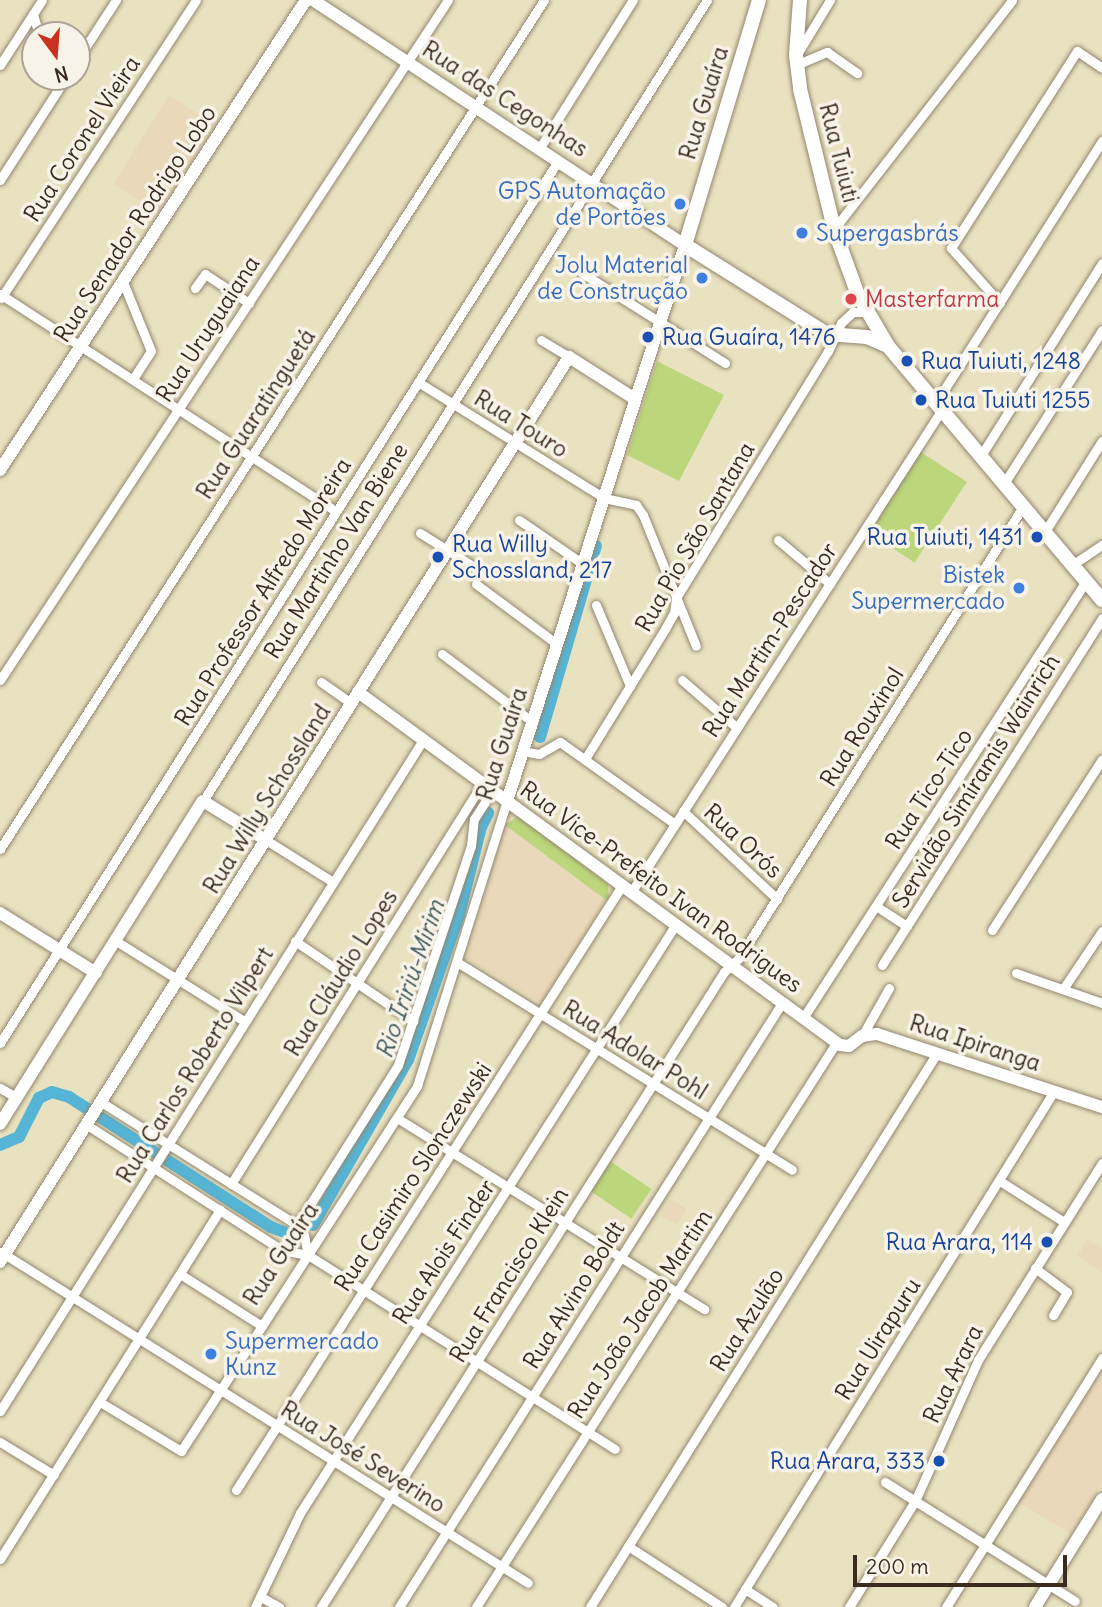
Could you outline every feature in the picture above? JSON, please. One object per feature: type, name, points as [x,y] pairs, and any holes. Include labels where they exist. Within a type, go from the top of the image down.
[{"type":"main road","name":"Rua Guaíra","points":[[685,244],[759,0]]},
{"type":"main road","name":"Rua Tuiuti","points":[[800,0],[796,60],[834,229],[849,275],[867,312],[888,346],[1102,600]]},
{"type":"main road","name":"Rua das Cegonhas","points":[[685,244],[820,331],[834,336],[853,336]]},
{"type":"main road","points":[[853,336],[864,326],[867,312]]},
{"type":"main road","points":[[853,336],[874,339],[888,346]]},
{"type":"street","points":[[0,65],[42,0]]},
{"type":"street","points":[[91,38],[116,0]]},
{"type":"street","name":"Rua Coronel Vieira","points":[[1,296],[196,0]]},
{"type":"street","name":"Rua Senador Rodrigo Lobo","points":[[0,470],[306,0]]},
{"type":"street","name":"Rua das Cegonhas","points":[[313,0],[685,244]]},
{"type":"street","name":"Rua Uruguaiana","points":[[0,680],[448,0]]},
{"type":"street","name":"Rua Guaratinguetá","points":[[0,849],[544,0]]},
{"type":"street","points":[[539,149],[633,0]]},
{"type":"street","name":"Rua Martinho Van Biene","points":[[0,1124],[708,0]]},
{"type":"street","points":[[796,60],[830,0]]},
{"type":"street","points":[[834,229],[1012,0]]},
{"type":"street","points":[[33,14],[35,21]]},
{"type":"street","points":[[1000,303],[951,248],[1077,51],[1102,68]]},
{"type":"street","points":[[796,60],[827,52],[857,73]]},
{"type":"street","points":[[0,180],[57,91]]},
{"type":"street","name":"Rua Martim-Pescador","points":[[627,888],[675,824],[830,584],[1000,303],[1102,142]]},
{"type":"street","name":"Rua Professor Alfredo Moreira","points":[[0,1043],[558,161]]},
{"type":"street","name":"Rua Guaíra","points":[[100,1402],[181,1451],[397,1118],[422,1075],[685,244]]},
{"type":"street","points":[[980,457],[1102,263]]},
{"type":"street","points":[[582,273],[725,363]]},
{"type":"street","points":[[195,288],[205,274],[249,303]]},
{"type":"street","points":[[123,282],[151,351],[133,380]]},
{"type":"street","points":[[1,296],[336,511]]},
{"type":"street","name":"Rua Pio São Santana","points":[[585,759],[670,621],[676,598],[834,336],[848,314],[867,312]]},
{"type":"street","points":[[1003,485],[1102,330]]},
{"type":"street","points":[[541,340],[635,399]]},
{"type":"street","name":"Rua Willy Schossland","points":[[2,1256],[569,357]]},
{"type":"street","name":"Rua Touro","points":[[418,382],[604,498],[631,502],[640,510],[696,646]]},
{"type":"street","points":[[1044,533],[1102,442]]},
{"type":"street","name":"Rua Rouxinol","points":[[731,965],[739,958],[777,899],[1022,508]]},
{"type":"street","points":[[519,520],[583,564]]},
{"type":"street","points":[[420,533],[476,568]]},
{"type":"street","points":[[778,540],[830,584]]},
{"type":"street","points":[[1072,565],[1102,545]]},
{"type":"street","name":"Rua Tico-Tico","points":[[803,1018],[1086,581]]},
{"type":"street","points":[[475,584],[557,644]]},
{"type":"street","points":[[596,605],[630,686]]},
{"type":"street","name":"Servidão Simíramis Wainrich","points":[[882,965],[1102,618]]},
{"type":"street","points":[[442,654],[533,722]]},
{"type":"street","points":[[682,681],[737,727]]},
{"type":"street","points":[[321,682],[355,698]]},
{"type":"street","name":"Rua Vice-Prefeito Ivan Rodrigues","points":[[355,698],[423,740],[836,1043]]},
{"type":"street","name":"Rua Carlos Roberto Vilpert","points":[[0,1411],[423,740]]},
{"type":"street","points":[[523,751],[539,754],[560,742],[675,824]]},
{"type":"street","points":[[992,930],[1102,759]]},
{"type":"street","points":[[297,1226],[398,1065],[471,846],[474,820],[488,787]]},
{"type":"street","name":"Rua Cláudio Lopes","points":[[231,1184],[358,983],[488,787]]},
{"type":"street","points":[[203,801],[333,881]]},
{"type":"street","name":"Rua Orós","points":[[683,811],[777,899]]},
{"type":"street","name":"Rua Casimiro Slonczewski","points":[[236,1490],[540,1014],[627,888]]},
{"type":"street","points":[[876,906],[907,926]]},
{"type":"street","points":[[0,913],[96,973]]},
{"type":"street","name":"Rua Alois Finder","points":[[255,1607],[294,1524],[676,924]]},
{"type":"street","points":[[1063,989],[1102,931]]},
{"type":"street","points":[[116,941],[244,1021]]},
{"type":"street","points":[[295,941],[413,1021]]},
{"type":"street","name":"Rua Adolar Pohl","points":[[457,962],[792,1170]]},
{"type":"street","name":"Rua Francisco Klein","points":[[321,1607],[731,965]]},
{"type":"street","points":[[1016,973],[1102,1003]]},
{"type":"street","points":[[862,1036],[889,988]]},
{"type":"street","name":"Rua Alvino Boldt","points":[[399,1607],[782,1003]]},
{"type":"street","name":"Rua Ipiranga","points":[[836,1043],[849,1046],[862,1036],[877,1034],[1102,1107]]},
{"type":"street","name":"Rua João Jacob Martim","points":[[476,1607],[836,1043]]},
{"type":"street","name":"Rua Azulão","points":[[590,1607],[937,1053]]},
{"type":"street","points":[[0,1088],[17,1098]]},
{"type":"street","name":"Rua Uirapuru","points":[[734,1607],[1054,1091]]},
{"type":"street","points":[[94,1114],[165,1147],[231,1184],[297,1226],[304,1235],[308,1255]]},
{"type":"street","points":[[94,1114],[154,1165],[282,1250],[308,1255],[615,1449]]},
{"type":"street","points":[[397,1118],[704,1309]]},
{"type":"street","name":"Rua Arara","points":[[849,1607],[915,1501],[974,1367],[1102,1163]]},
{"type":"street","points":[[1000,1181],[1064,1222]]},
{"type":"street","points":[[0,1559],[220,1210]]},
{"type":"street","name":"Rua José Severino","points":[[2,1256],[72,1297],[528,1583]]},
{"type":"street","points":[[1035,1268],[1067,1292],[1053,1315]]},
{"type":"street","points":[[180,1274],[262,1326]]},
{"type":"street","points":[[946,1607],[1102,1358]]},
{"type":"street","points":[[0,1442],[54,1475]]},
{"type":"street","points":[[885,1482],[1075,1601]]},
{"type":"street","points":[[1035,1607],[1102,1499]]},
{"type":"street","points":[[628,1546],[722,1607]]},
{"type":"street","points":[[745,1590],[773,1607]]},
{"type":"street","points":[[261,1597],[279,1607]]},
{"type":"shaded area","points":[[169,95],[215,124],[159,213],[113,184]]},
{"type":"shaded area","points":[[505,825],[606,900],[541,1003],[466,958]]},
{"type":"shaded area","points":[[671,1199],[687,1209],[677,1225],[661,1215]]},
{"type":"shaded area","points":[[1088,1239],[1102,1249],[1102,1273],[1077,1256]]},
{"type":"shaded area","points":[[1102,1370],[1102,1483],[1071,1534],[1018,1502]]},
{"type":"green space","points":[[657,361],[724,395],[679,481],[627,455]]},
{"type":"green space","points":[[919,451],[967,482],[915,563],[867,532]]},
{"type":"green space","points":[[518,816],[608,884],[609,898],[606,900],[505,825]]},
{"type":"green space","points":[[610,1161],[651,1189],[631,1219],[590,1191]]},
{"type":"waterway","name":"Rio Iririú-Mirim","points":[[540,737],[596,546]]},
{"type":"waterway","name":"Rio Iririú-Mirim","points":[[313,1225],[408,1060],[459,915],[481,827],[488,813]]},
{"type":"waterway","name":"Rio Iririú-Mirim","points":[[0,1145],[19,1137],[39,1098],[52,1092],[69,1097],[271,1227],[284,1232]]},
{"type":"place","name":"GPS Automação de Portões","points":[[680,204]]},
{"type":"place","name":"Supergasbrás","points":[[802,233]]},
{"type":"place","name":"Jolu Material de Construção","points":[[702,278]]},
{"type":"place","name":"Masterfarma","points":[[851,299]]},
{"type":"place","name":"Rua Guaíra, 1476","points":[[648,337]]},
{"type":"place","name":"Rua Tuiuti, 1248","points":[[907,361]]},
{"type":"place","name":"Rua Tuiuti 1255","points":[[921,400]]},
{"type":"place","name":"Rua Tuiuti, 1431","points":[[1037,537]]},
{"type":"place","name":"Rua Willy Schossland, 217","points":[[438,557]]},
{"type":"place","name":"Bistek Supermercado","points":[[1019,588]]},
{"type":"place","name":"Rua Arara, 114","points":[[1047,1242]]},
{"type":"place","name":"Supermercado Kunz","points":[[211,1354]]},
{"type":"place","name":"Rua Arara, 333","points":[[939,1461]]}]
